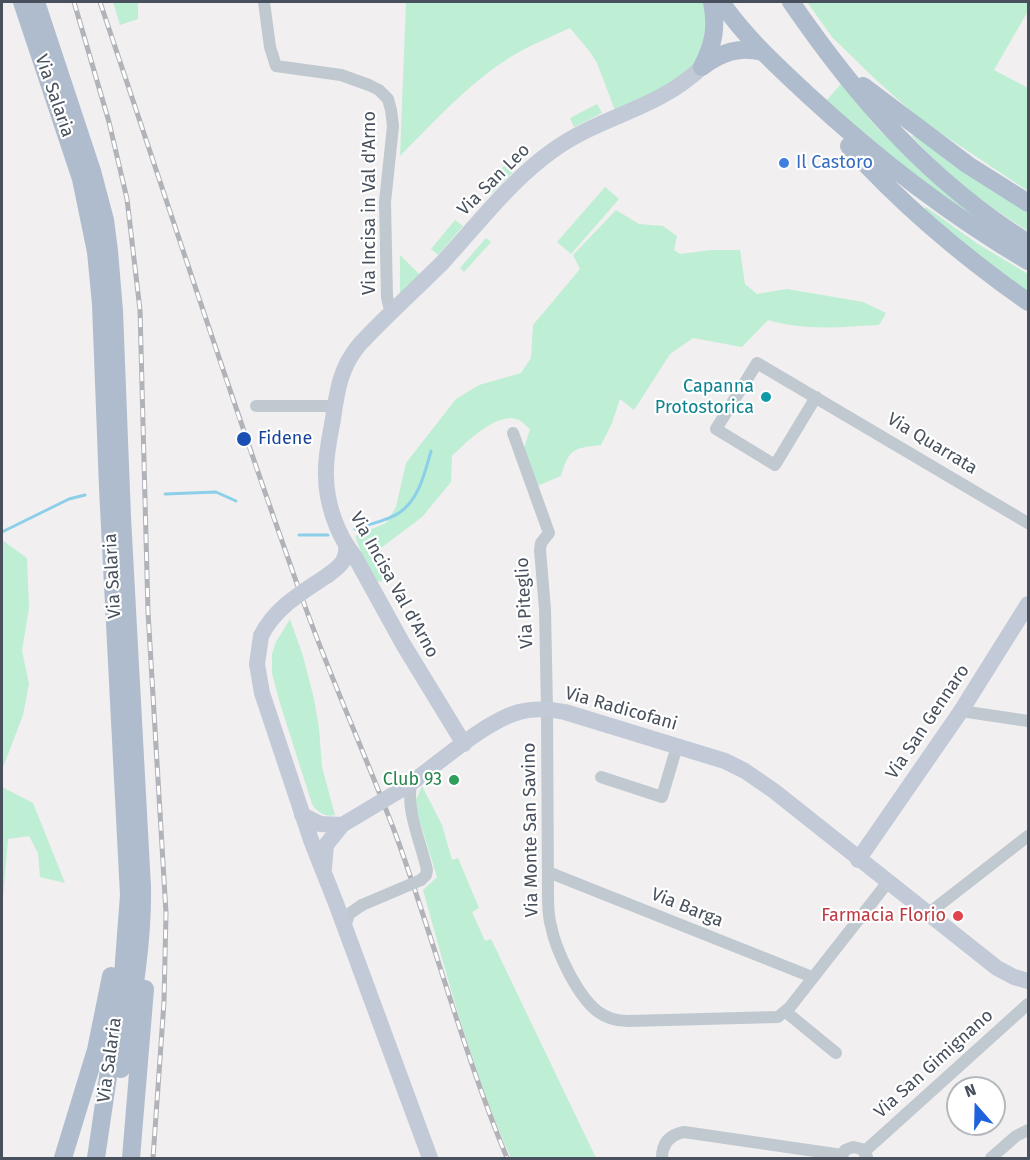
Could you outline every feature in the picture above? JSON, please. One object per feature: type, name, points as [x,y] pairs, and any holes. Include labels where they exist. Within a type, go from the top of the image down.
[{"type":"main road","name":"Via Salaria","points":[[22,2],[81,179],[96,252],[101,304],[108,488],[129,877],[125,955],[96,1158]]},
{"type":"main road","name":"Via Salaria","points":[[36,2],[89,161],[105,220],[109,251],[142,887],[141,930],[136,977],[108,1158]]},
{"type":"main road","points":[[702,67],[714,38],[715,23],[712,2]]},
{"type":"main road","points":[[721,2],[763,52],[876,156],[922,192],[982,233],[1029,261]]},
{"type":"main road","points":[[791,2],[874,111],[910,150],[981,211],[1029,243]]},
{"type":"main road","points":[[702,67],[718,56],[735,50],[763,52]]},
{"type":"main road","points":[[833,59],[873,94],[924,133],[968,165],[1029,203]]},
{"type":"main road","points":[[829,114],[850,147],[892,190],[950,243],[1029,302]]},
{"type":"main road","points":[[63,1158],[99,1039],[116,931],[129,877]]},
{"type":"main road","points":[[131,1158],[146,974],[141,930]]},
{"type":"street","name":"Via Incisa in Val d'Arno","points":[[264,2],[270,46],[276,66],[341,75],[379,90],[388,99],[392,110],[393,126],[385,202],[387,297],[389,306],[394,311]]},
{"type":"street","name":"Via San Leo","points":[[394,311],[444,261],[522,175],[549,153],[594,126],[647,105],[665,95],[686,82],[702,67]]},
{"type":"street","name":"Via Incisa Val d'Arno","points":[[394,311],[359,345],[347,361],[338,381],[326,467],[326,484],[332,511],[346,546],[355,557],[464,744]]},
{"type":"street","name":"Via Quarrata","points":[[811,395],[775,465],[716,429],[757,363],[1029,523]]},
{"type":"street","points":[[256,406],[335,406]]},
{"type":"street","name":"Via Piteglio","points":[[513,433],[549,533],[541,543],[540,550],[545,609],[547,710]]},
{"type":"street","points":[[346,546],[344,561],[279,610],[269,622],[261,636],[257,658],[260,687],[311,840],[430,1158]]},
{"type":"street","name":"Via San Gennaro","points":[[858,860],[961,711],[1029,604]]},
{"type":"street","name":"Via Radicofani","points":[[311,840],[407,786],[464,744],[510,715],[529,710],[565,712],[725,761],[745,771],[774,791],[858,860],[1002,972],[1029,981]]},
{"type":"street","name":"Via Monte San Savino","points":[[547,710],[549,914],[555,942],[564,962],[590,1004],[602,1014],[619,1021],[775,1018],[786,1012]]},
{"type":"street","points":[[961,711],[1029,721]]},
{"type":"street","points":[[601,777],[662,797],[677,746]]},
{"type":"street","points":[[345,927],[349,914],[362,905],[421,880],[427,874],[428,870],[412,814],[407,786]]},
{"type":"street","points":[[302,815],[334,829],[325,849],[325,875]]},
{"type":"street","points":[[929,913],[1029,836]]},
{"type":"street","name":"Via Barga","points":[[548,872],[812,977]]},
{"type":"street","points":[[836,1053],[786,1012],[888,882]]},
{"type":"street","name":"Via San Gimignano","points":[[866,1155],[1029,1004]]},
{"type":"street","points":[[991,1158],[1016,1136],[1029,1130]]},
{"type":"street","points":[[662,1158],[663,1149],[669,1137],[684,1132],[841,1157],[845,1150],[854,1147],[866,1155]]},
{"type":"green space","points":[[113,2],[138,2],[138,19],[120,25]]},
{"type":"green space","points":[[406,2],[706,2],[708,40],[688,74],[616,113],[597,63],[570,28],[519,52],[486,74],[456,100],[400,156]]},
{"type":"green space","points":[[807,2],[1028,2],[1028,11],[994,70],[1028,88],[1028,191],[921,120],[832,37]]},
{"type":"green space","points":[[841,84],[880,131],[930,176],[1028,252],[946,201],[825,102]]},
{"type":"green space","points":[[597,104],[602,113],[574,127],[570,118]]},
{"type":"green space","points":[[916,133],[1028,210],[1028,231],[997,211],[952,176],[912,136]]},
{"type":"green space","points":[[505,165],[513,172],[491,194],[483,186]]},
{"type":"green space","points":[[605,187],[619,199],[571,254],[557,242]]},
{"type":"green space","points":[[926,207],[978,244],[1028,274],[1028,296],[923,211]]},
{"type":"green space","points":[[616,210],[639,224],[663,226],[677,236],[674,250],[680,254],[711,250],[740,250],[745,284],[757,294],[787,289],[863,302],[886,313],[879,325],[809,327],[768,320],[742,347],[693,338],[670,354],[634,410],[620,399],[601,445],[574,451],[567,460],[561,476],[537,486],[524,448],[530,429],[519,420],[511,418],[482,429],[452,456],[451,482],[422,517],[381,548],[385,575],[381,582],[367,577],[365,563],[355,536],[386,523],[396,507],[406,463],[456,399],[479,385],[521,373],[531,358],[533,325],[580,269],[573,255]]},
{"type":"green space","points":[[455,220],[463,226],[438,255],[431,249]]},
{"type":"green space","points":[[486,238],[491,242],[464,272],[460,268]]},
{"type":"green space","points":[[400,255],[420,275],[400,296]]},
{"type":"green space","points":[[2,540],[27,558],[29,608],[22,651],[29,684],[23,715],[2,770]]},
{"type":"green space","points":[[290,619],[303,656],[314,699],[322,767],[335,815],[322,814],[312,804],[272,673],[272,654],[276,642]]},
{"type":"green space","points":[[422,786],[442,825],[452,860],[458,858],[479,908],[472,912],[485,941],[491,939],[596,1158],[511,1158],[473,1060],[423,890],[437,877],[417,812],[416,800]]},
{"type":"green space","points":[[2,787],[33,803],[65,883],[40,877],[38,853],[29,836],[8,839],[2,910]]},
{"type":"waterway","points":[[355,529],[389,518],[399,513],[412,501],[431,451]]},
{"type":"waterway","points":[[165,494],[216,492],[236,501]]},
{"type":"waterway","points":[[2,532],[69,499],[85,495]]},
{"type":"waterway","points":[[299,535],[328,535]]},
{"type":"railway","points":[[74,2],[109,122],[127,199],[140,310],[148,612],[166,913],[164,1002],[153,1158]]},
{"type":"railway","points":[[100,2],[279,533],[317,638],[397,838],[463,1039],[507,1158]]},
{"type":"place","name":"Il Castoro","points":[[784,163]]},
{"type":"place","name":"Capanna Protostorica","points":[[766,397]]},
{"type":"place","name":"Fidene","points":[[244,439]]},
{"type":"place","name":"Club 93","points":[[454,780]]},
{"type":"place","name":"Farmacia Florio","points":[[958,916]]}]
